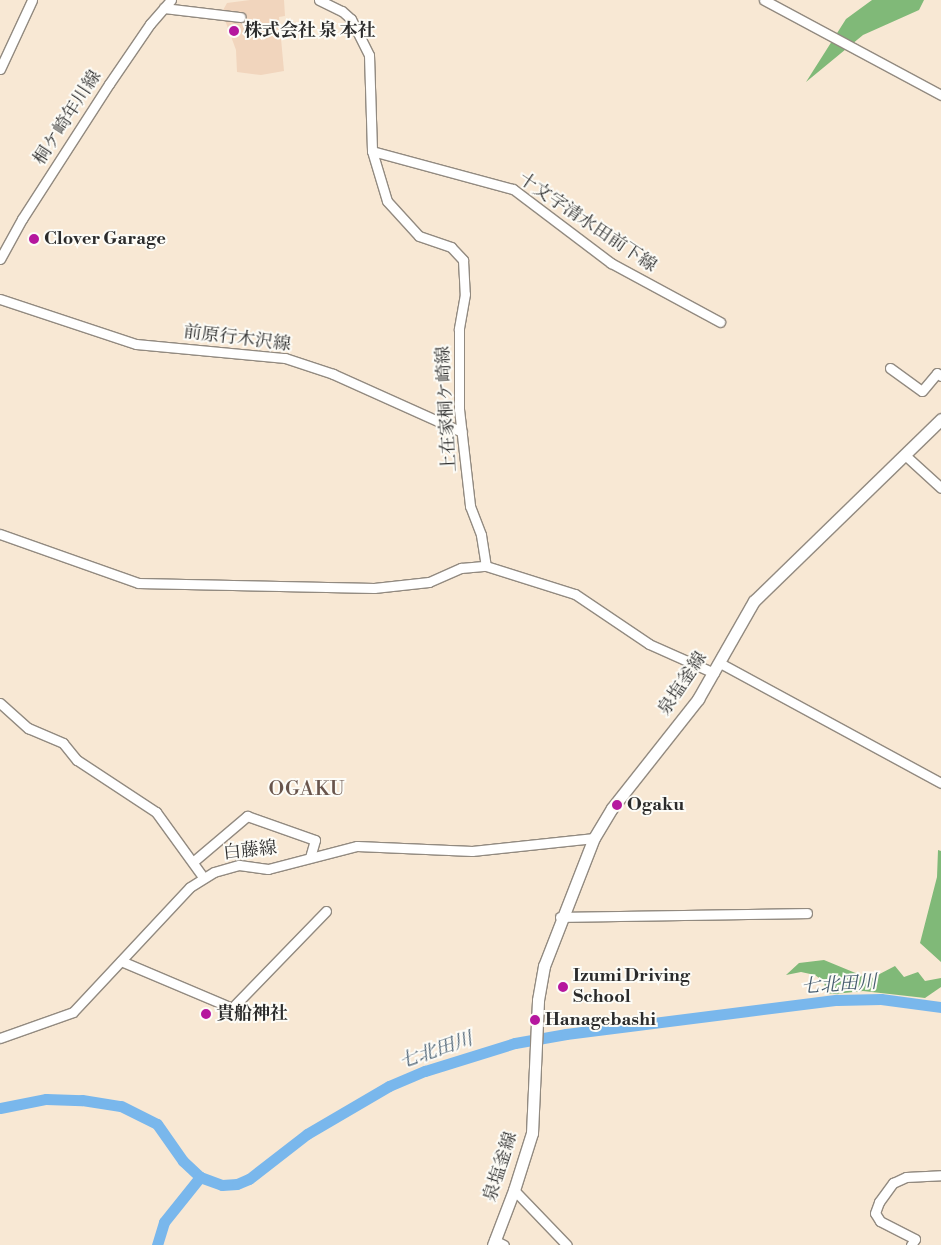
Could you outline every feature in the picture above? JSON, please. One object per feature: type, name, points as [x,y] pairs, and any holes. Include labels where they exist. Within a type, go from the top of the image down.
[{"type":"main road","name":"泉塩釜線","points":[[497,1243],[528,1150],[534,1098],[537,1019],[544,966],[560,917],[594,838],[612,808],[698,699],[754,601],[906,456],[941,419]]},
{"type":"street","points":[[0,68],[32,0]]},
{"type":"street","name":"桐ケ崎年川線","points":[[0,259],[22,219],[109,84],[171,0]]},
{"type":"street","name":"上在家桐ケ崎線","points":[[319,0],[342,11],[351,19],[369,55],[372,150],[387,201],[399,217],[419,236],[451,247],[463,260],[465,294],[459,329],[457,368],[470,506],[481,535],[486,566]]},
{"type":"street","points":[[764,0],[941,95]]},
{"type":"street","points":[[164,8],[240,17]]},
{"type":"street","name":"十文字清水田前下線","points":[[372,150],[513,188],[611,263],[720,322]]},
{"type":"street","name":"前原行木沢線","points":[[0,300],[136,344],[285,358],[334,374],[462,432]]},
{"type":"street","points":[[890,368],[922,391],[937,373],[941,376]]},
{"type":"street","points":[[906,456],[941,488]]},
{"type":"street","points":[[0,534],[138,583],[374,588],[429,582],[461,568],[486,566],[575,594],[649,644],[717,668],[941,783]]},
{"type":"street","points":[[0,703],[28,728],[63,743],[77,760],[156,812],[194,861],[203,877]]},
{"type":"street","points":[[194,861],[246,816],[315,840],[310,857]]},
{"type":"street","name":"白藤線","points":[[0,1038],[73,1012],[203,877],[239,865],[268,868],[368,845],[472,851],[594,838]]},
{"type":"street","points":[[122,962],[232,1008],[326,911]]},
{"type":"street","points":[[560,917],[807,913]]},
{"type":"street","points":[[911,1245],[915,1239],[880,1221],[875,1212],[879,1202],[893,1183],[906,1177],[941,1175]]},
{"type":"street","points":[[514,1190],[567,1245]]},
{"type":"shaded area","points":[[250,0],[284,0],[285,16],[279,17],[284,71],[261,75],[237,72],[236,50],[222,12],[227,3]]},
{"type":"green space","points":[[872,0],[924,0],[919,10],[863,35],[806,82],[846,19]]},
{"type":"green space","points":[[938,850],[941,851],[941,962],[920,943],[937,877]]},
{"type":"green space","points":[[824,960],[870,979],[895,966],[904,977],[918,972],[925,981],[941,978],[941,987],[925,998],[863,991],[835,994],[826,993],[824,982],[815,975],[801,972],[786,975],[799,963]]},
{"type":"waterway","name":"七北田川","points":[[0,1108],[46,1099],[82,1100],[121,1106],[157,1124],[183,1161],[200,1177],[222,1185],[237,1184],[249,1179],[307,1134],[389,1086],[425,1071],[515,1043],[566,1034],[837,1000],[881,999],[941,1007]]},
{"type":"waterway","points":[[157,1245],[164,1222],[200,1177]]},
{"type":"place","name":"株式会社 泉 本社","points":[[234,31]]},
{"type":"place","name":"Clover Garage","points":[[34,239]]},
{"type":"place","name":"Ogaku","points":[[617,805]]},
{"type":"place","name":"Izumi Driving School","points":[[563,987]]},
{"type":"place","name":"貴船神社","points":[[206,1014]]},
{"type":"place","name":"Hanagebashi","points":[[535,1020]]},
{"type":"district","name":"OGAKU","points":[[307,789]]}]
